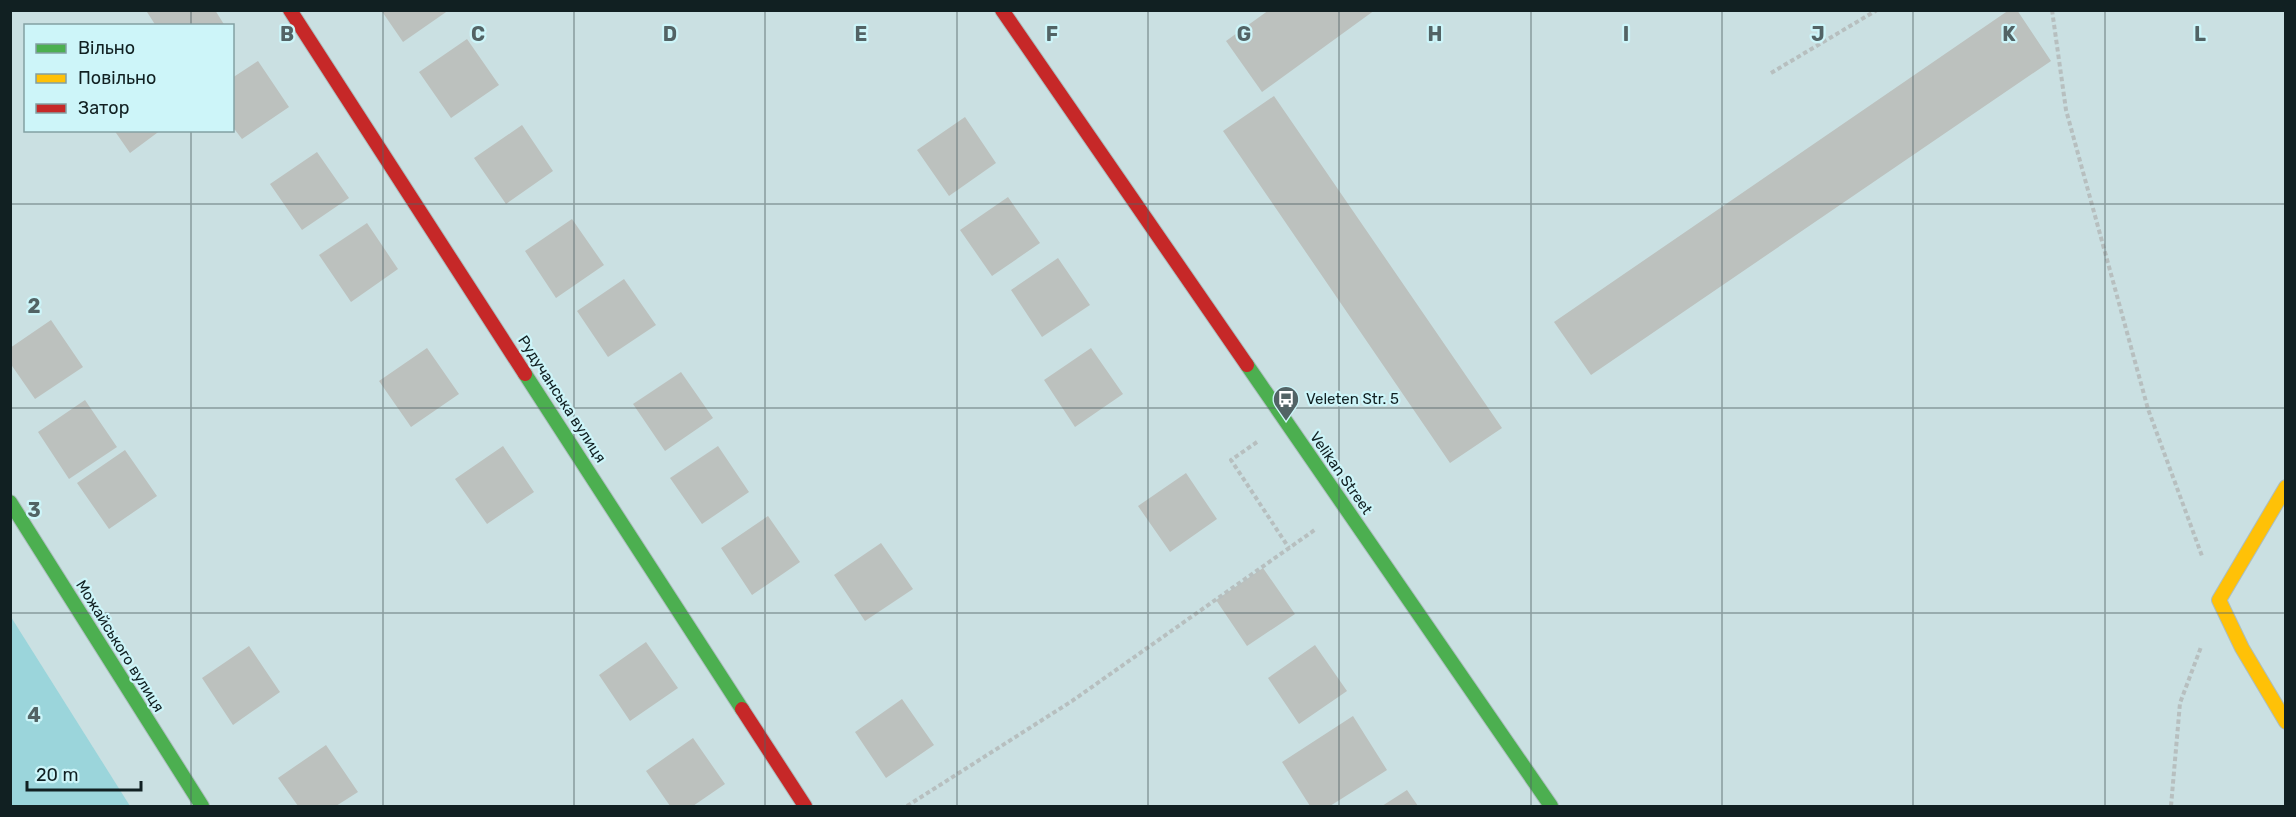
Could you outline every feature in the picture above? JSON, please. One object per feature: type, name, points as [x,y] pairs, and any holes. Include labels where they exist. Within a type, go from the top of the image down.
[{"type":"street","name":"Рудучанська вулиця","points":[[290,10],[805,807]]},
{"type":"street","name":"Velikan Street","points":[[1002,10],[1551,807]]},
{"type":"street","points":[[2286,487],[2219,600],[2242,648],[2286,722]]},
{"type":"street","name":"Можайського вулиця","points":[[10,502],[202,807]]},
{"type":"path","points":[[1771,73],[1877,10]]},
{"type":"path","points":[[2052,10],[2066,110],[2148,409],[2219,600]]},
{"type":"path","points":[[1286,422],[1231,460],[1289,548]]},
{"type":"path","points":[[907,807],[1072,700],[1345,508]]},
{"type":"path","points":[[2171,807],[2180,703],[2203,641]]},
{"type":"shaded area","points":[[11,617],[130,806],[11,806]]},
{"type":"building","points":[[148,10],[215,10],[224,24],[155,24]]},
{"type":"building","points":[[381,10],[449,10],[403,42]]},
{"type":"building","points":[[1269,10],[1375,10],[1262,92],[1226,41]]},
{"type":"building","points":[[2009,10],[2017,10],[2051,61],[1591,375],[1554,322]]},
{"type":"building","points":[[467,39],[499,85],[451,118],[419,72]]},
{"type":"building","points":[[258,61],[289,107],[242,139],[234,129],[234,77]]},
{"type":"building","points":[[1274,96],[1502,428],[1450,463],[1223,131]]},
{"type":"building","points":[[965,117],[996,163],[949,196],[917,150]]},
{"type":"building","points":[[522,125],[553,171],[506,204],[474,158]]},
{"type":"building","points":[[115,132],[158,132],[130,153]]},
{"type":"building","points":[[317,152],[349,198],[302,230],[270,184]]},
{"type":"building","points":[[1008,197],[1040,243],[992,276],[960,230]]},
{"type":"building","points":[[572,219],[604,265],[556,298],[525,251]]},
{"type":"building","points":[[367,223],[398,269],[351,302],[319,255]]},
{"type":"building","points":[[1058,258],[1090,305],[1042,337],[1011,290]]},
{"type":"building","points":[[624,279],[656,325],[608,357],[577,311]]},
{"type":"building","points":[[51,320],[83,367],[35,399],[10,363],[10,348]]},
{"type":"building","points":[[427,348],[459,394],[411,427],[379,381]]},
{"type":"building","points":[[1091,348],[1123,394],[1075,427],[1044,380]]},
{"type":"building","points":[[681,372],[713,418],[665,451],[633,404]]},
{"type":"building","points":[[85,400],[117,447],[69,479],[38,432]]},
{"type":"building","points":[[503,446],[534,492],[487,524],[455,479]]},
{"type":"building","points":[[718,446],[749,492],[702,524],[670,478]]},
{"type":"building","points":[[125,450],[157,496],[109,529],[77,483]]},
{"type":"building","points":[[1186,473],[1217,519],[1170,552],[1138,506]]},
{"type":"building","points":[[768,516],[800,562],[752,595],[721,548]]},
{"type":"building","points":[[881,543],[913,589],[865,621],[834,575]]},
{"type":"building","points":[[1263,568],[1295,614],[1247,646],[1216,600]]},
{"type":"building","points":[[646,642],[678,688],[630,721],[599,675]]},
{"type":"building","points":[[1315,645],[1347,691],[1299,724],[1268,678]]},
{"type":"building","points":[[249,646],[280,692],[233,725],[202,678]]},
{"type":"building","points":[[902,699],[934,745],[886,778],[855,732]]},
{"type":"building","points":[[1353,716],[1387,770],[1330,806],[1310,806],[1282,762]]},
{"type":"building","points":[[693,738],[725,784],[693,806],[670,806],[646,771]]},
{"type":"building","points":[[326,745],[358,792],[336,806],[298,806],[278,778]]},
{"type":"building","points":[[1407,790],[1418,806],[1382,806]]},
{"type":"traffic: fast","points":[[1247,365],[1551,806]]},
{"type":"traffic: fast","points":[[525,374],[742,709]]},
{"type":"traffic: fast","points":[[10,502],[202,806]]},
{"type":"traffic: slow","points":[[2286,487],[2219,600],[2242,648],[2286,722]]},
{"type":"traffic: jam","points":[[290,10],[525,374]]},
{"type":"traffic: jam","points":[[1002,10],[1247,365]]},
{"type":"traffic: jam","points":[[742,709],[805,806]]},
{"type":"place","name":"Veleten Str. 5","points":[[1286,422]]}]
